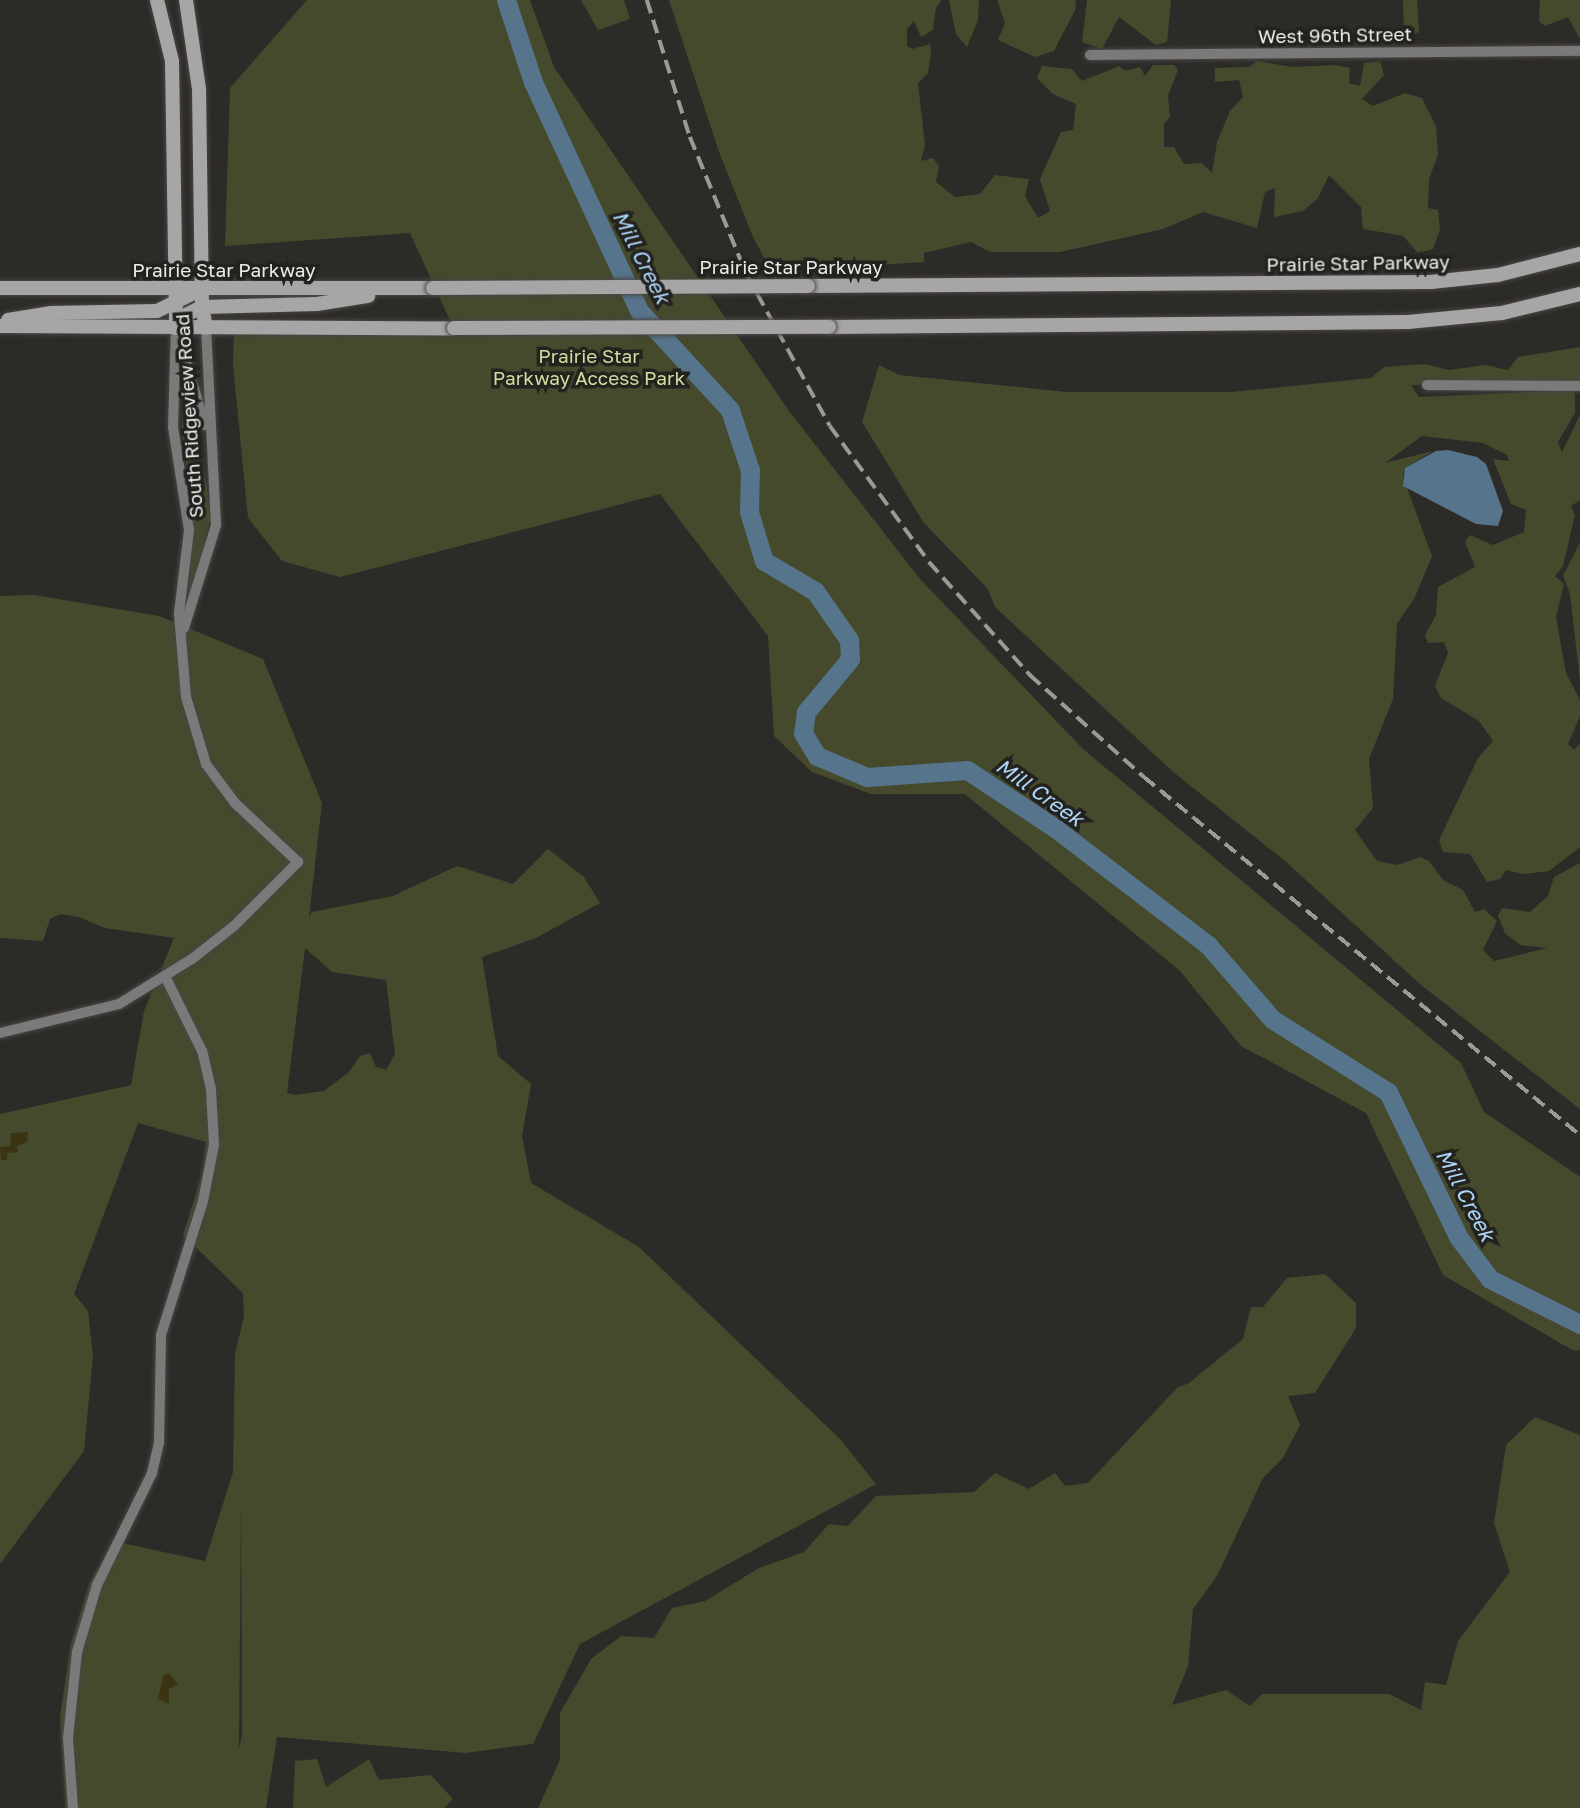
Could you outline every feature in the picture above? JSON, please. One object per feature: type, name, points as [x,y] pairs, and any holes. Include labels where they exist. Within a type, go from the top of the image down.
[{"type":"main road","name":"South Ridgeview Road","points":[[157,0],[173,72],[174,289],[169,308],[176,328]]},
{"type":"main road","name":"South Ridgeview Road","points":[[186,0],[199,89],[202,307],[206,328]]},
{"type":"main road","name":"Prairie Star Parkway","points":[[0,288],[392,289],[1432,282],[1498,275],[1580,254]]},
{"type":"main road","points":[[138,289],[169,308]]},
{"type":"main road","points":[[0,325],[51,313],[169,308],[202,289]]},
{"type":"main road","points":[[176,328],[186,315],[202,307],[317,304],[392,289]]},
{"type":"main road","points":[[0,325],[454,328],[1408,322],[1502,313],[1580,294]]},
{"type":"street","name":"West 96th Street","points":[[1090,55],[1580,51]]},
{"type":"street","name":"South Ridgeview Road","points":[[176,328],[173,427],[189,530],[179,613],[181,642]]},
{"type":"street","points":[[176,328],[209,438]]},
{"type":"street","name":"South Ridgeview Road","points":[[181,642],[216,525],[209,438],[206,328]]},
{"type":"street","points":[[1427,385],[1580,386]]},
{"type":"street","points":[[0,1033],[119,1004],[234,926],[298,862],[235,803],[206,764],[186,697],[181,642]]},
{"type":"street","points":[[74,1808],[68,1738],[77,1651],[97,1585],[152,1473],[159,1442],[161,1335],[203,1201],[214,1145],[205,1060],[164,976]]},
{"type":"green space","name":"Prairie Star Parkway Access Park","points":[[307,0],[530,0],[554,67],[789,411],[920,579],[1083,749],[1461,1063],[1484,1112],[1580,1177],[1580,1350],[1574,1351],[1443,1275],[1366,1113],[1241,1046],[1180,971],[965,794],[871,794],[812,772],[774,736],[768,636],[660,494],[340,577],[282,561],[248,518],[233,365],[234,328],[453,327],[410,233],[225,246],[230,88]]},
{"type":"green space","points":[[581,0],[624,0],[630,19],[598,30]]},
{"type":"green space","points":[[669,0],[942,0],[936,8],[933,30],[921,37],[914,21],[907,29],[907,46],[912,49],[930,44],[931,53],[928,73],[918,83],[925,145],[921,161],[933,158],[939,166],[936,182],[955,197],[980,194],[995,175],[1029,179],[1025,196],[1038,218],[1050,211],[1040,179],[1061,132],[1073,130],[1076,104],[1053,94],[1037,78],[1042,66],[1072,69],[1082,81],[1119,66],[1125,71],[1140,67],[1145,76],[1153,65],[1174,65],[1178,70],[1168,96],[1170,117],[1164,124],[1164,147],[1174,147],[1184,164],[1202,163],[1212,173],[1217,142],[1230,111],[1243,97],[1239,80],[1215,82],[1215,68],[1249,67],[1257,61],[1293,67],[1335,65],[1350,68],[1349,83],[1360,86],[1364,63],[1380,61],[1384,75],[1362,99],[1373,106],[1405,93],[1422,98],[1436,126],[1438,155],[1429,179],[1428,208],[1438,210],[1440,230],[1433,249],[1418,253],[1403,236],[1363,229],[1361,207],[1329,175],[1318,198],[1303,211],[1274,217],[1275,188],[1265,192],[1257,228],[1203,212],[1163,229],[1060,252],[990,252],[971,242],[924,253],[924,262],[778,271],[766,261],[753,237],[719,152]]},
{"type":"green space","points":[[949,0],[979,0],[978,20],[967,47],[956,34]]},
{"type":"green space","points":[[997,0],[1076,0],[1075,10],[1054,51],[1035,57],[998,40],[1005,23]]},
{"type":"green space","points":[[1087,0],[1171,0],[1167,42],[1156,45],[1119,17],[1102,49],[1082,42]]},
{"type":"green space","points":[[1403,0],[1417,0],[1419,32],[1410,36],[1404,32]]},
{"type":"green space","points":[[1540,0],[1580,0],[1580,39],[1568,17],[1545,26],[1539,21]]},
{"type":"green space","points":[[1580,347],[1580,383],[1411,385],[1419,397],[1575,390],[1575,413],[1558,442],[1562,452],[1580,415],[1580,500],[1571,506],[1575,515],[1563,566],[1555,576],[1564,584],[1556,617],[1566,673],[1580,700],[1580,716],[1568,744],[1574,750],[1580,743],[1580,847],[1549,871],[1523,874],[1506,870],[1500,879],[1487,882],[1470,854],[1443,852],[1439,840],[1478,758],[1493,741],[1479,721],[1441,698],[1435,686],[1448,653],[1444,642],[1428,643],[1425,635],[1436,615],[1438,587],[1475,567],[1465,542],[1470,535],[1493,545],[1524,532],[1526,510],[1511,504],[1493,459],[1509,461],[1507,455],[1483,443],[1422,436],[1385,463],[1433,451],[1405,468],[1403,477],[1432,556],[1415,597],[1397,624],[1393,699],[1369,759],[1373,808],[1355,830],[1377,861],[1397,865],[1420,857],[1429,861],[1443,880],[1463,890],[1475,912],[1484,909],[1497,921],[1483,950],[1494,961],[1547,948],[1520,945],[1505,933],[1498,916],[1502,908],[1530,912],[1548,896],[1554,877],[1580,863],[1580,1109],[1421,985],[1285,861],[1172,771],[995,607],[987,588],[924,523],[862,422],[879,365],[899,375],[1067,392],[1232,392],[1371,378],[1384,367],[1425,364],[1449,370],[1486,365],[1508,370],[1518,357]]},
{"type":"green space","points":[[182,366],[197,421],[211,517],[187,607],[193,523],[182,430]]},
{"type":"green space","points":[[1580,542],[1580,681],[1570,594],[1563,576]]},
{"type":"green space","points":[[34,595],[159,616],[263,659],[322,803],[309,917],[312,912],[393,896],[457,866],[513,884],[548,849],[584,877],[600,903],[536,938],[482,957],[498,1056],[531,1084],[522,1136],[531,1183],[639,1247],[839,1438],[876,1484],[580,1644],[533,1744],[466,1753],[277,1737],[266,1808],[66,1808],[60,1717],[71,1644],[89,1585],[113,1541],[205,1561],[233,1472],[235,1354],[244,1316],[243,1293],[183,1235],[202,1175],[206,1142],[138,1123],[74,1294],[88,1311],[93,1356],[84,1451],[0,1564],[0,1114],[131,1085],[144,1011],[174,938],[105,928],[79,917],[60,914],[50,919],[43,941],[0,938],[0,596]],"holes":[[[305,948],[332,972],[386,980],[395,1054],[386,1070],[376,1067],[370,1053],[360,1056],[349,1072],[324,1091],[295,1095],[287,1093]],[[241,1502],[242,1735],[239,1748],[239,1747]]]},
{"type":"green space","points":[[1325,1274],[1356,1303],[1356,1328],[1315,1393],[1288,1396],[1300,1425],[1283,1458],[1263,1478],[1217,1576],[1193,1609],[1188,1666],[1172,1705],[1226,1690],[1250,1706],[1262,1694],[1389,1694],[1421,1710],[1425,1682],[1446,1685],[1458,1641],[1510,1572],[1494,1523],[1506,1445],[1535,1417],[1580,1435],[1580,1808],[538,1808],[560,1760],[560,1713],[591,1659],[621,1636],[654,1638],[672,1608],[705,1601],[759,1568],[804,1552],[829,1524],[848,1526],[876,1496],[974,1492],[995,1473],[1029,1489],[1055,1473],[1065,1486],[1088,1483],[1177,1388],[1189,1383],[1243,1339],[1251,1307],[1263,1307],[1287,1278]]},
{"type":"green space","points":[[317,1759],[326,1787],[369,1759],[379,1780],[431,1775],[453,1799],[444,1808],[293,1808],[295,1761]]},
{"type":"sand","points":[[28,1132],[27,1142],[17,1146],[18,1152],[7,1153],[7,1160],[1,1160],[0,1147],[10,1146],[11,1133]]},
{"type":"sand","points":[[169,1673],[178,1684],[169,1689],[169,1704],[158,1699],[163,1676]]},
{"type":"water","points":[[1448,450],[1477,457],[1486,464],[1503,511],[1498,526],[1476,524],[1403,486],[1405,468],[1436,451]]},
{"type":"waterway","name":"Mill Creek","points":[[506,0],[533,82],[640,312],[730,410],[750,470],[749,512],[764,561],[815,591],[849,640],[850,659],[806,712],[803,733],[817,756],[867,777],[967,770],[1055,828],[1208,945],[1272,1019],[1388,1092],[1459,1238],[1490,1279],[1580,1324]]},
{"type":"railway","points":[[647,0],[690,137],[747,275],[830,426],[929,562],[1030,675],[1144,777],[1580,1135]]}]
